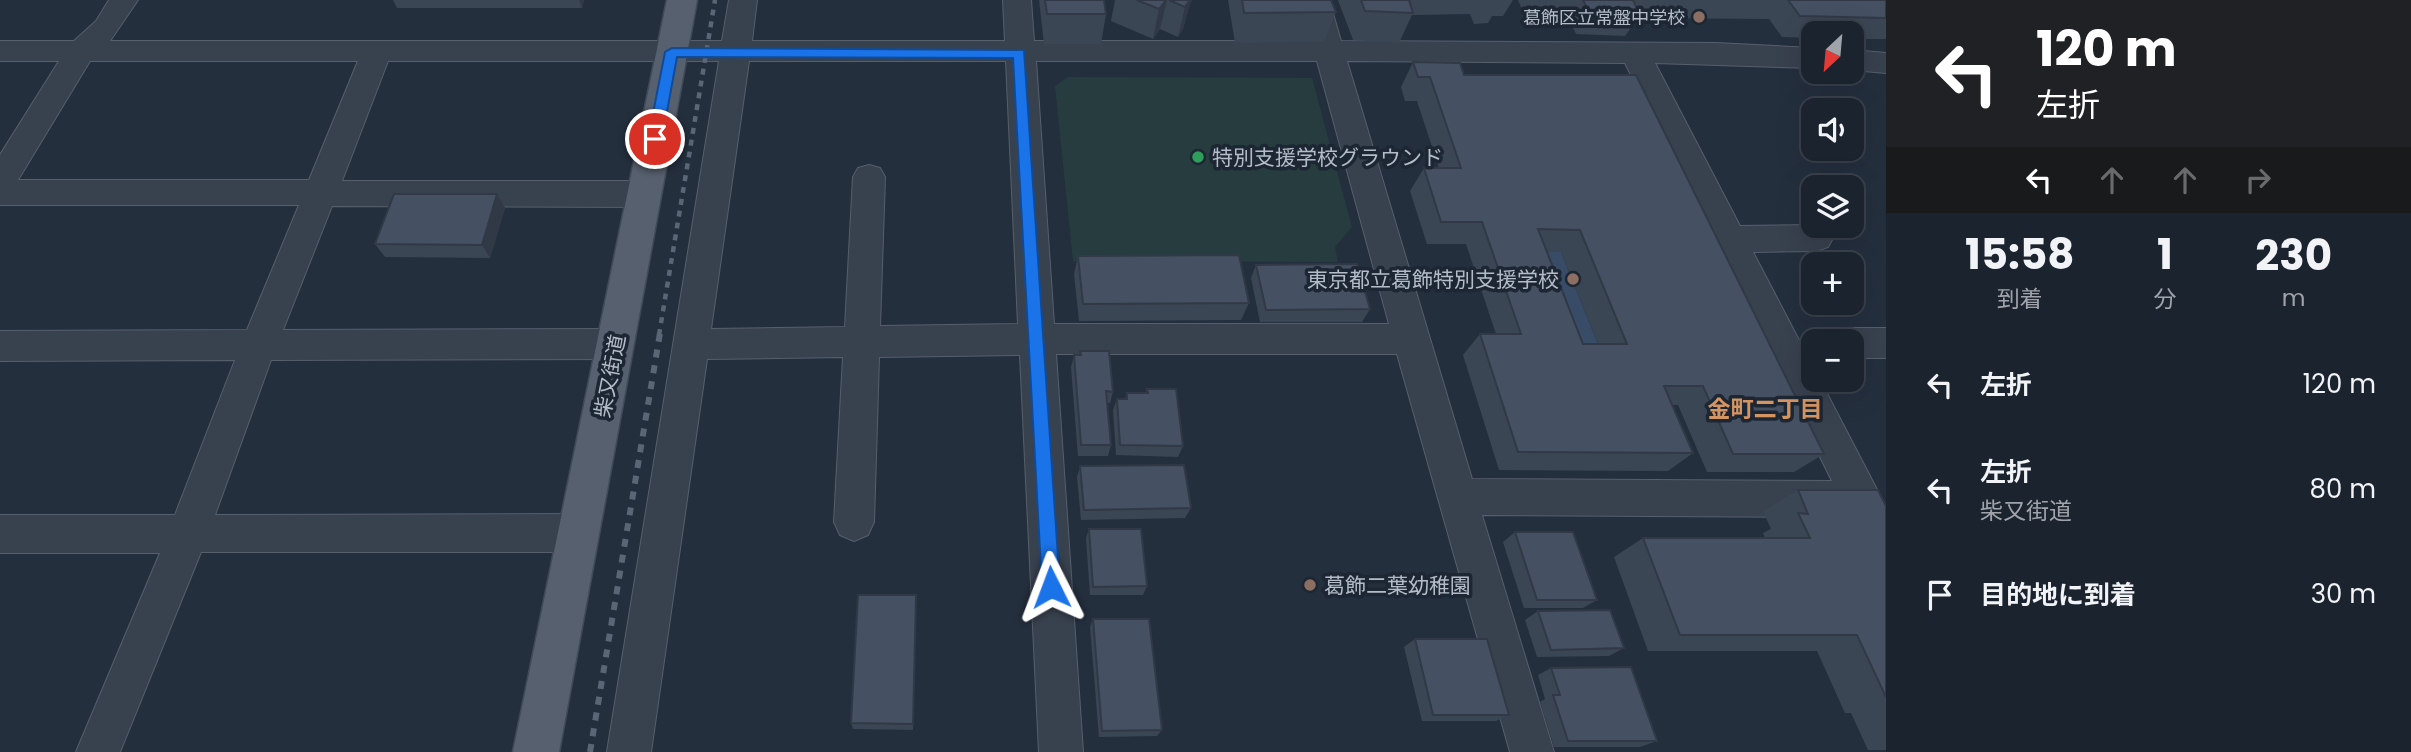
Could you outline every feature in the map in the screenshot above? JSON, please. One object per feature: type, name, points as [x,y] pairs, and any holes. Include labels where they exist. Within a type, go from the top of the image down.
[{"type":"main road","name":"柴又街道","points":[[536,752],[682,0]]},
{"type":"street","points":[[0,182],[81,51],[106,28],[124,0]]},
{"type":"street","points":[[629,752],[743,0]]},
{"type":"street","points":[[1017,0],[1061,752]]},
{"type":"street","points":[[1315,0],[1532,752]]},
{"type":"street","points":[[98,752],[188,534],[259,345],[378,50]]},
{"type":"street","points":[[0,51],[1331,51],[1716,53],[1801,57]]},
{"type":"street","points":[[1635,53],[1731,239],[1799,343],[1861,499],[1886,548]]},
{"type":"street","points":[[1864,61],[1886,63]]},
{"type":"street","points":[[854,522],[869,177]]},
{"type":"street","points":[[0,192],[645,194]]},
{"type":"street","points":[[1731,239],[1816,238]]},
{"type":"street","points":[[691,344],[1411,339]]},
{"type":"street","points":[[1864,343],[1886,343]]},
{"type":"street","points":[[0,346],[616,344]]},
{"type":"street","points":[[1457,497],[1861,499]]},
{"type":"street","points":[[0,534],[579,533]]},
{"type":"green space","name":"特別支援学校グラウンド","points":[[1068,77],[1312,78],[1352,227],[1335,247],[1338,262],[1073,261],[1055,86]]},
{"type":"water","points":[[1521,252],[1561,252],[1606,364],[1563,364]]},
{"type":"building","points":[[1045,0],[1104,0],[1106,14],[1047,14]]},
{"type":"building","points":[[1137,0],[1166,0],[1159,9]]},
{"type":"building","points":[[1169,0],[1190,0],[1185,7]]},
{"type":"building","points":[[1242,0],[1331,0],[1336,12],[1244,13]]},
{"type":"building","points":[[1361,0],[1409,0],[1413,13],[1365,11]]},
{"type":"building","points":[[1583,0],[1633,0],[1640,15],[1590,14]]},
{"type":"building","points":[[1788,0],[1886,0],[1886,18],[1800,16]]},
{"type":"building","name":"東京都立葛飾特別支援学校","points":[[1413,62],[1460,63],[1464,75],[1636,75],[1824,454],[1733,454],[1703,386],[1664,386],[1693,453],[1518,452],[1480,334],[1521,334],[1482,222],[1441,222],[1424,168],[1461,168],[1430,77],[1418,77]],"holes":[[[1538,229],[1580,230],[1627,344],[1583,344]]]},
{"type":"building","points":[[394,194],[497,194],[482,245],[375,244]]},
{"type":"building","points":[[1239,255],[1249,303],[1083,304],[1078,256]]},
{"type":"building","points":[[1357,264],[1370,309],[1266,310],[1256,265]]},
{"type":"building","points":[[1080,351],[1109,351],[1113,392],[1106,391],[1111,445],[1081,445],[1074,355],[1081,355]]},
{"type":"building","points":[[1147,389],[1176,389],[1183,446],[1120,445],[1117,399],[1127,399],[1127,393],[1148,393]]},
{"type":"building","points":[[1184,465],[1191,508],[1084,510],[1080,466]]},
{"type":"building","points":[[1798,490],[1878,490],[1886,506],[1886,697],[1857,635],[1680,635],[1643,538],[1810,538],[1798,513],[1808,514]]},
{"type":"building","points":[[1089,529],[1141,529],[1147,586],[1093,587]]},
{"type":"building","points":[[1515,532],[1573,532],[1597,600],[1537,600]]},
{"type":"building","points":[[858,595],[916,595],[913,724],[851,723]]},
{"type":"building","points":[[1610,610],[1624,648],[1551,650],[1538,611]]},
{"type":"building","points":[[1093,619],[1149,619],[1162,730],[1102,731]]},
{"type":"building","points":[[1415,639],[1487,639],[1509,715],[1433,715]]},
{"type":"building","points":[[1631,667],[1657,741],[1568,741],[1553,695],[1560,695],[1551,668]]},
{"type":"railway","points":[[659,335],[715,0]]},
{"type":"railway","points":[[590,752],[660,333]]},
{"type":"place","name":"葛飾区立常盤中学校","points":[[1699,17]]},
{"type":"place","name":"特別支援学校グラウンド","points":[[1198,157]]},
{"type":"place","name":"東京都立葛飾特別支援学校","points":[[1573,279]]},
{"type":"place","name":"葛飾二葉幼稚園","points":[[1310,585]]},
{"type":"district","name":"金町二丁目","points":[[1765,409]]},
{"type":"route","points":[[655,139],[672,52],[1019,53],[1051,587]]}]
